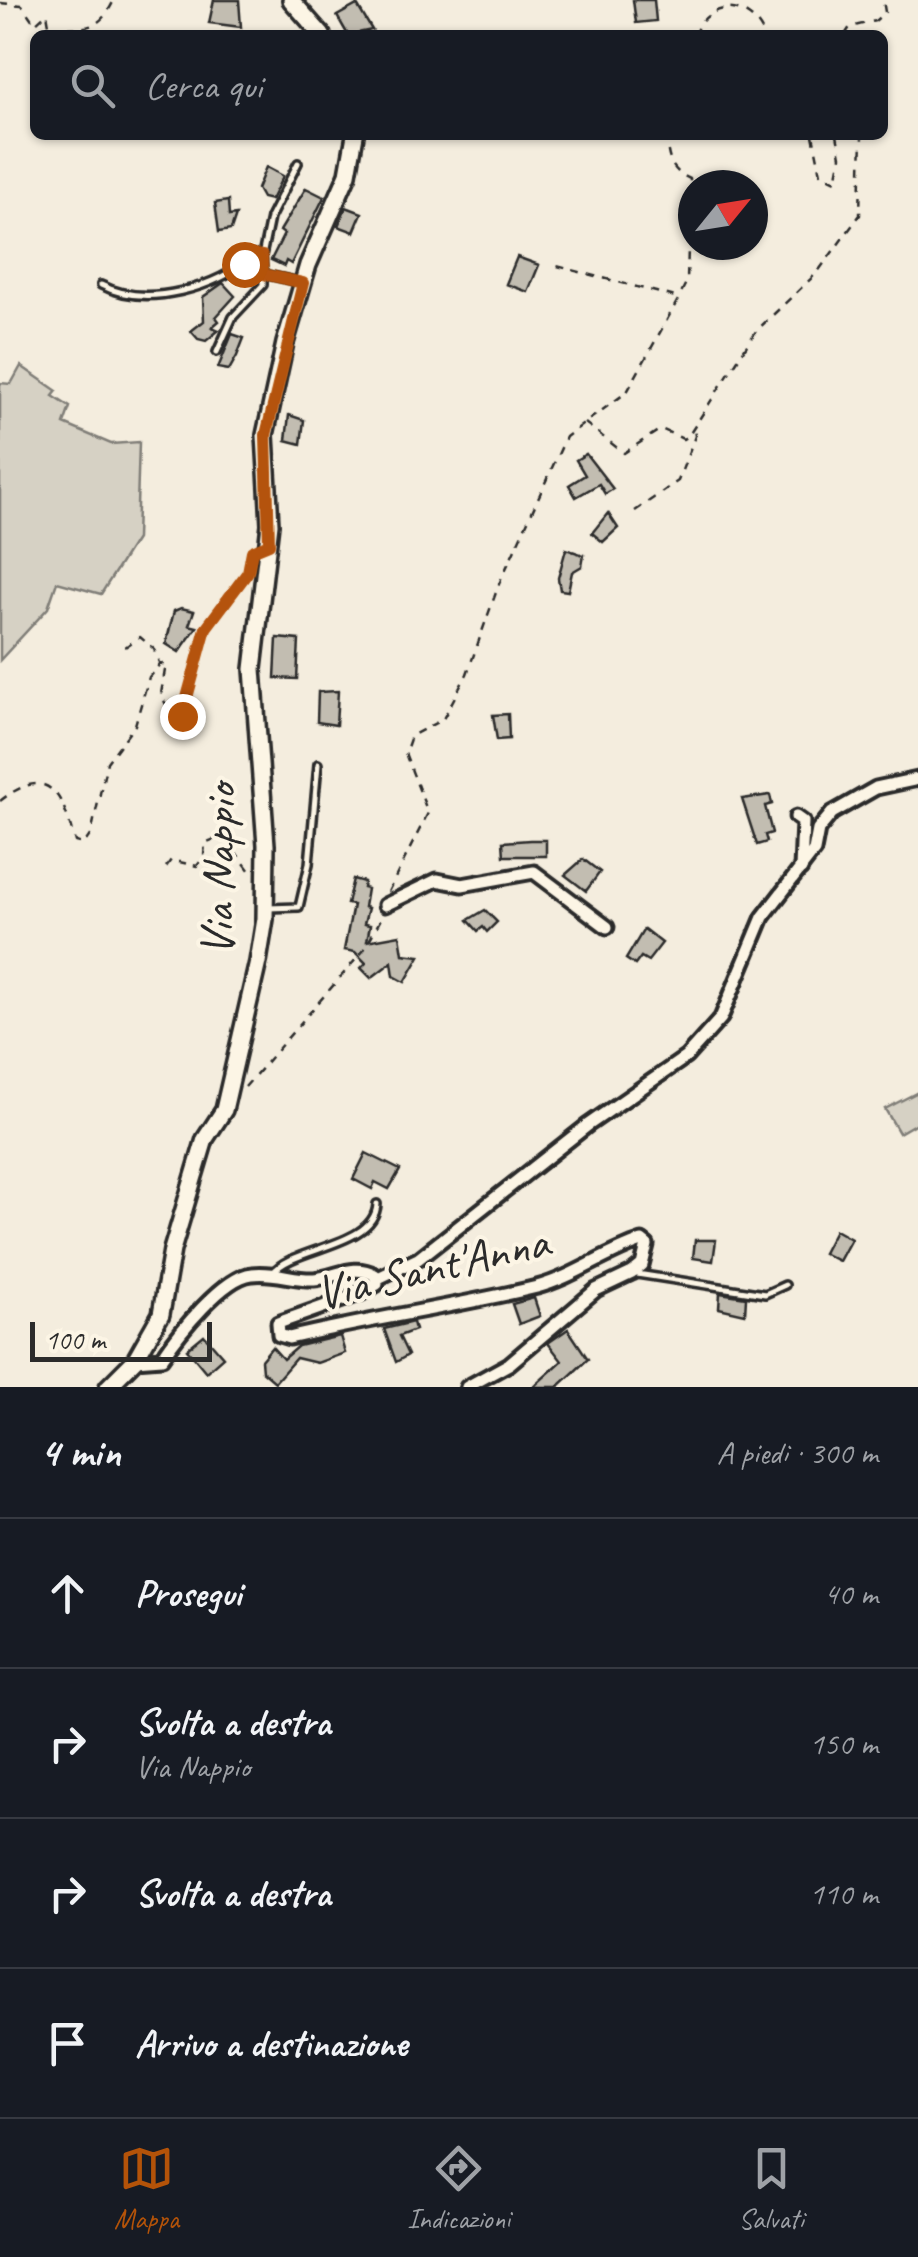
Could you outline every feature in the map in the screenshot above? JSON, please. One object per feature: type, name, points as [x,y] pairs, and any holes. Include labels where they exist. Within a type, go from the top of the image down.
[{"type":"street","points":[[291,0],[318,30]]},
{"type":"street","name":"Via Nappio","points":[[108,1387],[135,1360],[161,1314],[172,1250],[204,1139],[224,1110],[258,962],[265,908],[266,846],[253,669],[269,544],[266,435],[303,283],[348,174],[354,140]]},
{"type":"street","points":[[376,1280],[418,1259],[588,1125],[686,1057],[721,1018],[762,917],[802,869],[814,851],[818,830],[832,813],[876,788],[918,779]]},
{"type":"street","points":[[796,817],[802,822],[802,869]]},
{"type":"street","points":[[385,905],[437,880],[462,885],[534,872],[608,927]]},
{"type":"street","name":"Via Sant'Anna","points":[[135,1360],[162,1358],[180,1331],[222,1290],[246,1274],[314,1279],[351,1269],[368,1271],[376,1280],[377,1284],[362,1294],[278,1323],[279,1334],[289,1338],[539,1286],[642,1242],[647,1253],[632,1273],[596,1290],[509,1364],[468,1387]]},
{"type":"lane","points":[[217,352],[234,317],[263,285],[262,256],[270,218],[298,163]]},
{"type":"lane","points":[[100,285],[124,297],[143,297],[218,280],[255,255],[262,256]]},
{"type":"lane","points":[[263,274],[303,283]]},
{"type":"lane","points":[[265,908],[299,906],[309,864],[318,764]]},
{"type":"lane","points":[[273,1273],[287,1260],[312,1255],[362,1227],[376,1213],[377,1204]]},
{"type":"lane","points":[[632,1273],[765,1294],[785,1285]]},
{"type":"path","points":[[81,30],[91,28],[114,0]]},
{"type":"path","points":[[848,30],[885,12],[883,0]]},
{"type":"path","points":[[0,2],[22,5],[35,24],[47,13],[50,30]]},
{"type":"path","points":[[696,30],[703,14],[715,3],[732,2],[748,9],[761,30]]},
{"type":"path","points":[[224,1110],[364,950],[385,905],[390,881],[428,813],[406,753],[411,736],[444,719],[467,674],[500,584],[543,496],[556,454],[566,437],[627,392],[688,281],[690,179],[677,173],[668,161],[666,140]]},
{"type":"path","points":[[814,140],[821,174],[836,181],[841,156],[837,140]]},
{"type":"path","points":[[585,423],[605,434],[624,453],[660,428],[683,440],[756,332],[818,273],[860,214],[862,140]]},
{"type":"path","points":[[556,266],[679,298]]},
{"type":"path","points":[[635,510],[678,481],[695,436],[693,428]]},
{"type":"path","points":[[160,664],[166,664],[167,669],[163,705],[174,724],[182,716],[206,628],[248,572],[252,551],[269,544]]},
{"type":"path","points":[[125,646],[140,637],[147,640],[160,664]]},
{"type":"path","points":[[0,801],[37,783],[52,788],[64,799],[75,842],[84,844],[91,834],[107,762],[135,725],[150,677],[160,664]]},
{"type":"path","points":[[166,867],[171,860],[197,866],[204,856],[204,843],[218,838],[228,842],[253,874]]},
{"type":"shaded area","points":[[21,366],[57,391],[53,396],[70,407],[64,424],[111,444],[139,442],[136,539],[101,594],[57,582],[48,608],[0,660],[0,383],[11,384]]},
{"type":"shaded area","points":[[918,1092],[918,1122],[899,1133],[885,1109]]},
{"type":"building","points":[[214,0],[239,0],[241,27],[209,23]]},
{"type":"building","points":[[633,0],[654,0],[656,21],[636,23]]},
{"type":"building","points":[[357,5],[372,30],[345,30],[337,16]]},
{"type":"building","points":[[266,167],[283,176],[271,200],[262,198],[257,189]]},
{"type":"building","points":[[306,188],[324,197],[291,264],[286,261],[284,266],[271,260],[284,234],[280,231]]},
{"type":"building","points":[[228,201],[229,216],[236,215],[231,230],[219,232],[215,203]]},
{"type":"building","points":[[346,207],[362,213],[354,232],[338,226]]},
{"type":"building","points":[[517,257],[539,265],[528,292],[506,284]]},
{"type":"building","points":[[223,283],[235,296],[216,317],[219,321],[212,327],[219,330],[206,341],[198,339],[191,331],[204,321],[203,297]]},
{"type":"building","points":[[232,334],[244,338],[237,356],[229,370],[218,368]]},
{"type":"building","points":[[289,415],[304,420],[301,444],[286,440]]},
{"type":"building","points":[[586,454],[613,489],[605,494],[599,484],[576,497],[569,485],[585,475],[576,460]]},
{"type":"building","points":[[608,513],[618,528],[603,542],[592,533]]},
{"type":"building","points":[[566,549],[584,555],[582,566],[572,572],[568,591],[560,590],[558,578]]},
{"type":"building","points":[[174,611],[194,611],[189,625],[197,627],[179,652],[166,644]]},
{"type":"building","points":[[277,638],[299,640],[297,679],[275,678]]},
{"type":"building","points":[[338,691],[336,725],[317,722],[318,692]]},
{"type":"building","points":[[508,714],[509,739],[497,740],[493,715]]},
{"type":"building","points":[[770,795],[772,804],[765,806],[772,833],[765,835],[767,842],[757,845],[742,799]]},
{"type":"building","points":[[546,840],[546,856],[504,856],[503,842]]},
{"type":"building","points":[[583,859],[600,872],[586,891],[565,875]]},
{"type":"building","points":[[353,879],[364,882],[363,888],[367,889],[367,941],[400,935],[403,954],[420,956],[405,982],[394,976],[392,962],[371,978],[361,968],[366,963],[355,952],[344,950],[353,905],[347,904]]},
{"type":"building","points":[[485,910],[497,922],[487,932],[483,927],[478,931],[468,920]]},
{"type":"building","points":[[644,929],[662,943],[648,961],[641,957],[635,965],[626,959]]},
{"type":"building","points":[[366,1153],[400,1170],[389,1189],[375,1182],[372,1189],[353,1179]]},
{"type":"building","points":[[835,1230],[851,1239],[839,1261],[823,1253]]},
{"type":"building","points":[[695,1240],[716,1240],[713,1261],[693,1258]]},
{"type":"building","points":[[720,1293],[746,1297],[745,1314],[719,1308]]},
{"type":"building","points":[[534,1298],[540,1316],[519,1324],[512,1304]]},
{"type":"building","points":[[413,1322],[415,1330],[399,1336],[408,1355],[396,1362],[384,1329]]},
{"type":"building","points":[[568,1329],[588,1359],[558,1387],[533,1387],[562,1361],[548,1343]]},
{"type":"building","points":[[204,1335],[223,1357],[206,1372],[187,1349]]},
{"type":"building","points":[[340,1336],[345,1353],[317,1363],[296,1358],[275,1382],[262,1371],[261,1360],[272,1347],[283,1359],[298,1346]]},
{"type":"route","points":[[182,716],[206,628],[248,572],[252,551],[269,544],[266,435],[271,400],[303,283],[263,274],[262,256],[255,255],[244,264]]}]
